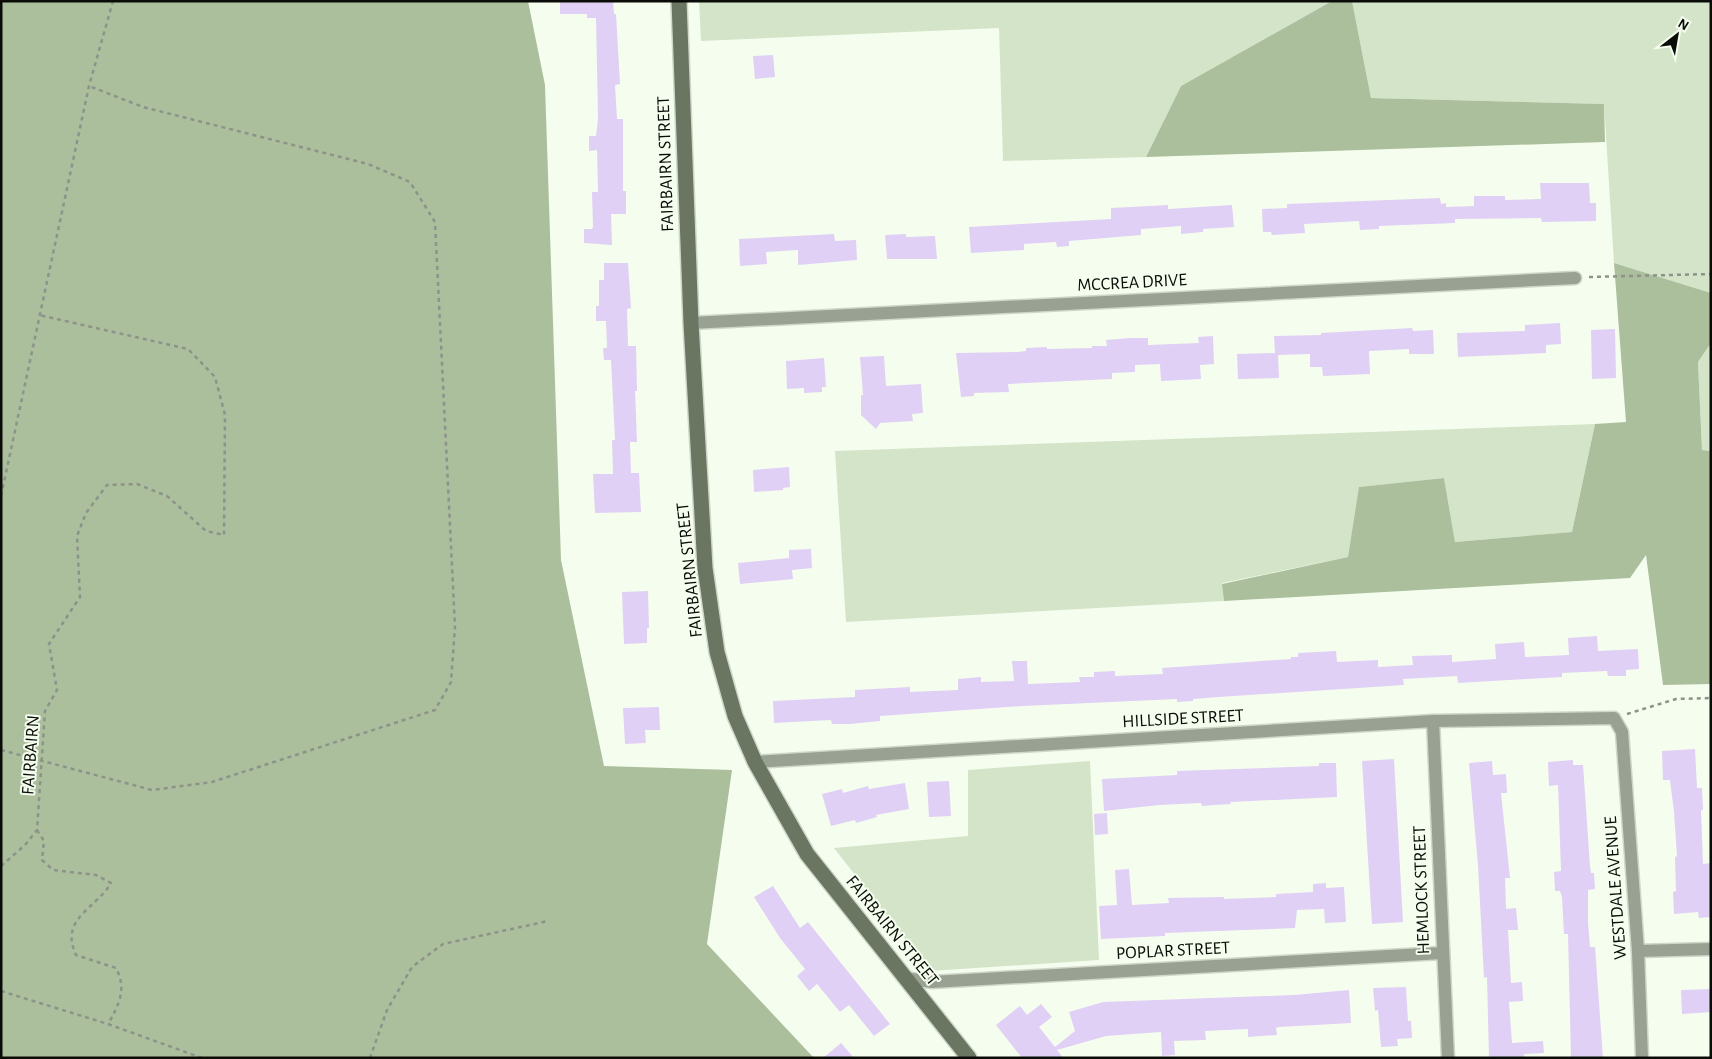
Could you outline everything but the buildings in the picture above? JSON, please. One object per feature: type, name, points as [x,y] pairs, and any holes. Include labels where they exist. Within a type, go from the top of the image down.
[{"type":"main road","name":"FAIRBAIRN STREET","points":[[679,1],[691,323],[705,568],[717,652],[735,716],[755,762],[807,854],[969,1058]]},
{"type":"street","name":"MCCREA DRIVE","points":[[691,323],[1575,278]]},
{"type":"street","name":"HILLSIDE STREET","points":[[755,762],[1433,721],[1614,718]]},
{"type":"street","name":"WESTDALE AVENUE","points":[[1614,718],[1622,732],[1638,951],[1642,1058]]},
{"type":"street","name":"HEMLOCK STREET","points":[[1433,721],[1448,1058]]},
{"type":"street","points":[[1638,951],[1711,949]]},
{"type":"street","name":"POPLAR STREET","points":[[905,978],[932,982],[1442,953]]},
{"type":"path","points":[[1,496],[89,86],[112,1]]},
{"type":"path","points":[[1,750],[152,790],[212,782],[435,710],[451,682],[455,627],[435,222],[410,182],[368,164],[143,108],[89,86]]},
{"type":"path","points":[[1575,278],[1711,274]]},
{"type":"path","name":"FAIRBAIRN","points":[[39,315],[188,350],[215,377],[225,415],[224,535],[206,530],[167,496],[137,484],[107,485],[86,513],[78,536],[80,598],[49,644],[57,690],[45,711],[37,830],[44,841],[42,860],[53,870],[96,875],[111,883],[107,891],[78,918],[72,931],[71,944],[76,955],[116,968],[122,979],[120,1002],[108,1024]]},
{"type":"path","points":[[1614,718],[1676,699],[1711,698]]},
{"type":"path","points":[[1,864],[8,860],[37,830]]},
{"type":"path","points":[[370,1058],[387,1010],[412,966],[443,944],[548,921]]},
{"type":"path","points":[[1,991],[108,1024],[202,1058]]},
{"type":"green space","points":[[1,1],[528,1],[545,85],[561,560],[604,766],[732,770],[707,944],[814,1058],[1,1058]]},
{"type":"green space","points":[[699,1],[1332,1],[1181,86],[1146,157],[1003,161],[999,28],[701,41]]},
{"type":"green space","points":[[1332,1],[1352,1],[1371,98],[1604,104],[1605,142],[1146,157],[1181,86]]},
{"type":"green space","points":[[1352,1],[1711,1],[1711,293],[1614,263],[1604,104],[1371,98]]},
{"type":"green space","points":[[1614,263],[1711,293],[1711,343],[1698,362],[1702,450],[1711,451],[1711,684],[1663,685],[1646,555],[1630,578],[1224,601],[1222,584],[1348,557],[1359,487],[1444,478],[1455,542],[1572,532],[1595,424],[1626,422]]},
{"type":"green space","points":[[1711,343],[1711,451],[1702,450],[1698,362]]},
{"type":"green space","points":[[1595,424],[1572,532],[1455,542],[1444,478],[1360,487],[1348,557],[1222,583],[1224,601],[846,622],[835,451]]},
{"type":"green space","points":[[1090,761],[1099,960],[930,971],[834,848],[968,836],[968,770]]}]
